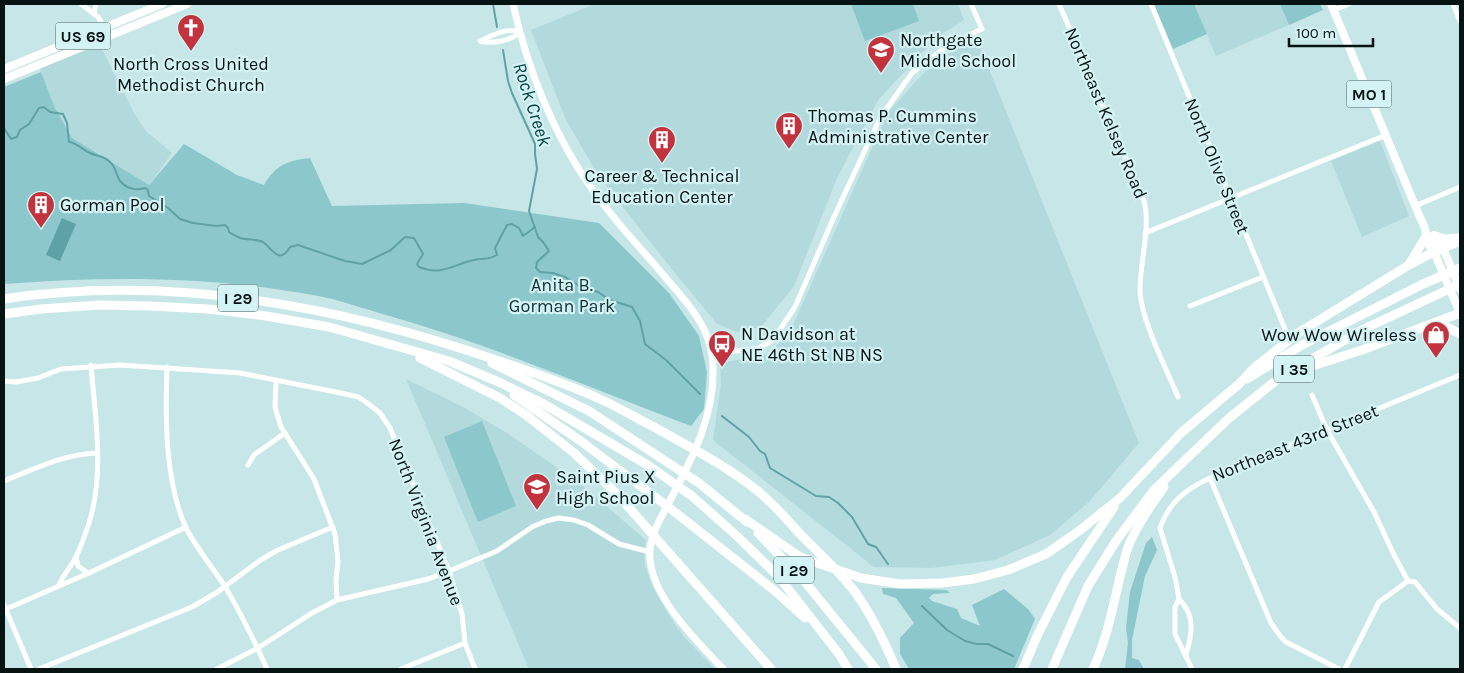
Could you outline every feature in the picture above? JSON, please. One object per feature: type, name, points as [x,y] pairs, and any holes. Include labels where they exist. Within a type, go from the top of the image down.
[{"type":"highway","points":[[1409,265],[1429,236],[1460,240]]},
{"type":"highway","points":[[1239,384],[1254,368],[1298,333],[1409,265],[1460,240]]},
{"type":"highway","name":"I 35","points":[[1024,669],[1038,634],[1067,578],[1120,498],[1182,433],[1239,384],[1302,345],[1423,284],[1460,268]]},
{"type":"highway","name":"I 35","points":[[1052,669],[1088,586],[1116,541],[1154,490],[1228,419],[1279,378],[1364,329],[1460,284]]},
{"type":"highway","name":"I 29","points":[[4,298],[42,293],[143,290],[198,293],[278,303],[375,323],[467,350],[589,412],[699,483],[745,519],[805,582],[876,669]]},
{"type":"highway","name":"I 29","points":[[4,314],[99,305],[208,309],[266,316],[329,327],[449,361],[542,403],[646,464],[692,496],[778,576],[839,654],[848,669]]},
{"type":"highway","points":[[1279,378],[1418,330],[1460,313]]},
{"type":"highway","points":[[1418,330],[1444,325],[1460,334]]},
{"type":"highway","points":[[400,348],[500,398],[526,415],[573,452],[596,472],[771,669]]},
{"type":"highway","points":[[467,350],[543,376],[600,399],[695,449],[729,470],[760,493],[854,592],[873,621],[896,669]]},
{"type":"highway","points":[[501,383],[517,397],[582,442],[667,506],[775,591],[803,616],[839,654]]},
{"type":"highway","points":[[1093,669],[1108,630],[1128,549],[1147,510],[1177,468]]},
{"type":"highway","points":[[745,519],[800,557],[861,578],[900,584],[943,583],[974,579],[1008,570],[1046,554],[1079,531],[1120,498]]},
{"type":"main road","name":"US 69","points":[[4,69],[162,4]]},
{"type":"main road","name":"US 69","points":[[4,79],[187,4]]},
{"type":"main road","name":"MO 1","points":[[1332,7],[1422,223],[1460,289]]},
{"type":"main road","name":"MO 1","points":[[1438,250],[1460,313]]},
{"type":"street","points":[[81,4],[94,13],[105,27],[109,36]]},
{"type":"street","points":[[94,13],[96,4]]},
{"type":"street","points":[[513,4],[520,32],[550,115],[578,167],[609,213],[686,301],[698,318],[707,337],[712,354],[713,386],[710,410],[695,449],[659,520],[650,552],[650,561],[665,600],[687,631],[723,669]]},
{"type":"street","points":[[712,354],[759,348],[773,340],[795,307],[880,118],[912,73],[947,46],[982,29],[971,4]]},
{"type":"street","name":"Northeast Kelsey Road","points":[[1059,4],[1144,201],[1146,213],[1140,289],[1148,324],[1178,396]]},
{"type":"street","name":"North Olive Street","points":[[1150,4],[1285,328]]},
{"type":"street","points":[[1332,7],[1349,4]]},
{"type":"street","points":[[1453,4],[1460,21]]},
{"type":"street","points":[[514,30],[520,32],[516,36],[489,43],[480,41],[488,36],[514,30]]},
{"type":"street","points":[[1145,234],[1386,135]]},
{"type":"street","points":[[1415,206],[1460,187]]},
{"type":"street","points":[[1190,306],[1263,277]]},
{"type":"street","points":[[4,382],[38,378],[60,368],[120,364],[240,373],[276,380],[275,407],[278,417],[285,434],[314,478],[335,534],[338,561],[336,580],[337,600]]},
{"type":"street","points":[[59,585],[62,576],[76,556],[84,537],[94,502],[98,470],[91,366]]},
{"type":"street","points":[[166,367],[165,407],[168,451],[178,504],[186,527],[225,587],[258,648],[267,669]]},
{"type":"street","name":"Northeast 43rd Street","points":[[1178,599],[1176,577],[1162,540],[1160,528],[1170,508],[1190,487],[1460,375]]},
{"type":"street","name":"North Virginia Avenue","points":[[276,380],[358,397],[374,408],[390,428],[449,571],[462,614],[465,643],[475,669]]},
{"type":"street","points":[[1312,394],[1327,430],[1374,512],[1408,581]]},
{"type":"street","points":[[248,464],[254,455],[285,434]]},
{"type":"street","points":[[4,481],[63,458],[97,453]]},
{"type":"street","points":[[1210,478],[1271,623],[1277,632],[1286,642],[1339,669]]},
{"type":"street","points":[[217,669],[258,648],[312,613],[337,600],[428,579],[497,551],[540,523],[559,518],[581,522],[620,544],[650,552]]},
{"type":"street","points":[[31,669],[5,607],[89,573],[186,527]]},
{"type":"street","points":[[39,669],[192,607],[225,587],[262,559],[293,542],[333,527]]},
{"type":"street","points":[[76,556],[78,566],[89,573]]},
{"type":"street","points":[[1345,669],[1379,602],[1408,581],[1414,582],[1437,609],[1460,628]]},
{"type":"street","points":[[1186,655],[1192,634],[1190,618],[1184,605],[1178,599],[1175,607],[1175,634],[1192,669]]},
{"type":"street","points":[[401,669],[465,643]]},
{"type":"shaded area","points":[[595,4],[958,4],[964,20],[937,37],[879,99],[837,178],[794,286],[761,327],[737,332],[717,324],[662,257],[598,175],[565,118],[531,30]]},
{"type":"shaded area","points":[[1194,4],[1280,4],[1289,25],[1216,56]]},
{"type":"shaded area","points":[[977,39],[1139,443],[1090,501],[1050,535],[995,560],[932,568],[874,567],[713,440],[721,384],[720,363],[769,354],[790,332],[887,114],[915,82],[936,62],[957,48]]},
{"type":"shaded area","points":[[99,43],[134,113],[146,131],[172,153],[149,185],[72,138],[55,108],[39,67]]},
{"type":"shaded area","points":[[1380,141],[1409,216],[1362,237],[1331,161]]},
{"type":"shaded area","points":[[62,218],[76,224],[60,261],[46,255]]},
{"type":"shaded area","name":"Saint Pius X High School","points":[[406,379],[463,407],[507,433],[578,482],[646,540],[644,552],[645,566],[653,588],[684,637],[715,669],[529,669]]},
{"type":"green space","points":[[851,4],[913,4],[919,21],[865,41]]},
{"type":"green space","points":[[1154,4],[1194,4],[1207,34],[1173,49]]},
{"type":"green space","points":[[1280,4],[1320,4],[1323,10],[1289,25]]},
{"type":"green space","name":"Anita B. Gorman Park","points":[[41,72],[55,108],[72,138],[149,185],[184,144],[237,175],[264,185],[268,178],[283,165],[296,160],[310,158],[332,206],[464,203],[599,223],[669,293],[699,336],[707,372],[704,409],[691,426],[463,339],[350,304],[313,295],[235,284],[158,279],[43,281],[4,284],[4,87]]},
{"type":"green space","points":[[482,421],[516,506],[478,522],[444,437]]},
{"type":"green space","points":[[1152,537],[1157,550],[1145,576],[1132,640],[1132,658],[1139,660],[1144,669],[1125,669],[1128,643],[1126,628],[1130,592],[1146,543]]},
{"type":"green space","points":[[882,588],[946,590],[950,593],[933,594],[929,598],[932,601],[957,609],[961,618],[980,626],[972,605],[1004,589],[1028,609],[1035,619],[1014,669],[909,669],[900,654],[900,638],[914,623],[896,598],[883,594]]},
{"type":"waterway","name":"Rock Creek","points":[[493,4],[497,27]]},
{"type":"waterway","name":"Rock Creek","points":[[503,50],[512,93],[535,144],[537,169],[529,211],[538,237],[549,251],[537,262],[536,268],[540,272],[553,273],[565,277],[581,287],[598,292],[610,300],[632,307],[640,321],[645,344],[666,360],[700,394]]},
{"type":"waterway","points":[[4,128],[11,139],[17,137],[20,130],[29,124],[39,108],[44,107],[50,112],[63,114],[67,123],[69,142],[87,152],[108,160],[114,167],[120,181],[128,188],[145,188],[148,190],[149,196],[168,208],[180,219],[193,223],[216,226],[225,225],[229,232],[240,238],[263,242],[279,255],[282,255],[290,247],[298,245],[345,261],[362,264],[391,250],[405,237],[414,238],[423,254],[417,264],[419,267],[441,270],[497,255],[495,248],[507,225],[512,224],[519,228],[523,236],[535,227]]},
{"type":"waterway","name":"Rock Creek","points":[[722,416],[749,437],[760,451],[765,454],[770,468],[816,496],[829,497],[838,503],[852,517],[868,544],[876,547],[888,564]]},
{"type":"waterway","name":"Rock Creek","points":[[922,606],[947,630],[965,641],[988,644],[1013,656]]},
{"type":"place","name":"North Cross United Methodist Church","points":[[191,52]]},
{"type":"place","name":"Northgate Middle School","points":[[881,74]]},
{"type":"place","name":"Thomas P. Cummins Administrative Center","points":[[789,150]]},
{"type":"place","name":"Career & Technical Education Center","points":[[662,164]]},
{"type":"place","name":"Gorman Pool","points":[[41,229]]},
{"type":"place","name":"Wow Wow Wireless","points":[[1436,359]]},
{"type":"place","name":"N Davidson at NE 46th St NB NS","points":[[722,368]]},
{"type":"place","name":"Saint Pius X High School","points":[[537,511]]}]
